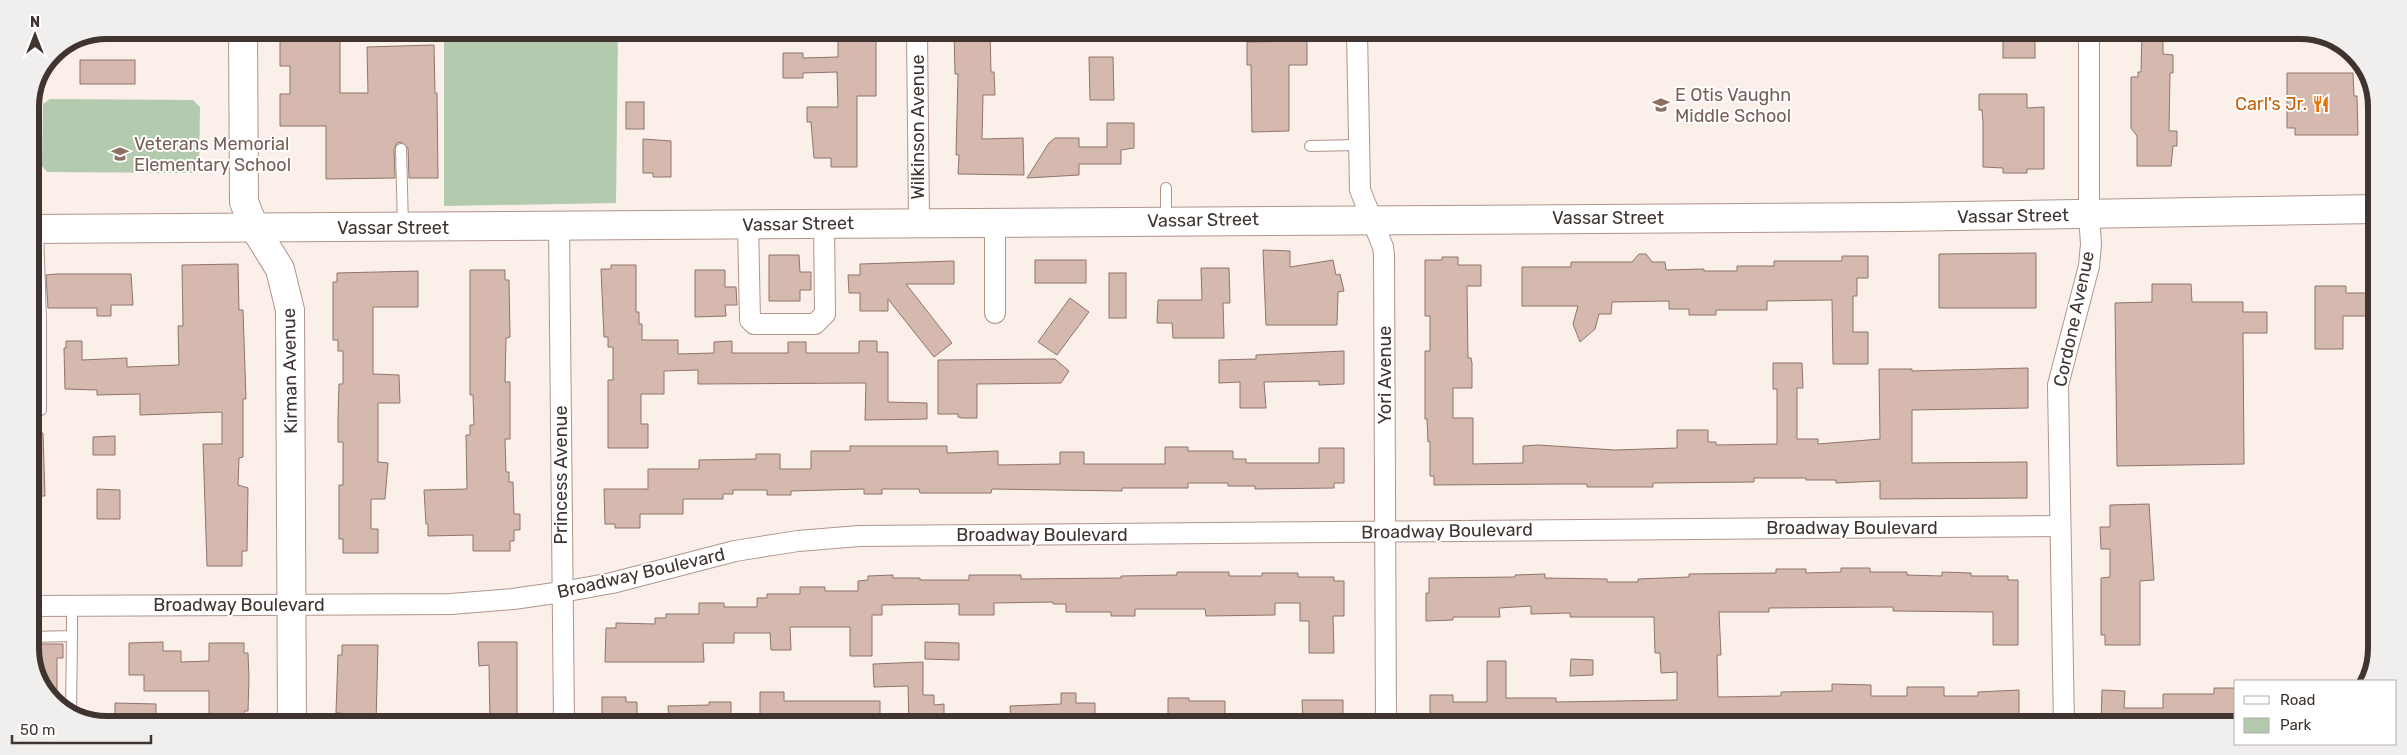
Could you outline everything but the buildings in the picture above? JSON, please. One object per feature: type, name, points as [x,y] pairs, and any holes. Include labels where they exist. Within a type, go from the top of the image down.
[{"type":"street","name":"Kirman Avenue","points":[[243,39],[243,187],[248,216],[280,270],[290,310],[292,716]]},
{"type":"street","name":"Wilkinson Avenue","points":[[917,39],[918,222]]},
{"type":"street","name":"Yori Avenue","points":[[1357,39],[1360,190],[1383,247],[1384,255],[1386,716]]},
{"type":"street","name":"Cordone Avenue","points":[[2064,716],[2058,385],[2089,266],[2091,244],[2089,215],[2089,39]]},
{"type":"street","name":"Vassar Street","points":[[39,229],[1370,218],[2089,215],[2368,209]]},
{"type":"street","points":[[995,222],[995,313]]},
{"type":"street","points":[[748,224],[750,320],[754,324],[815,324],[825,314],[824,223]]},
{"type":"street","name":"Princess Avenue","points":[[559,226],[564,716]]},
{"type":"street","name":"Broadway Boulevard","points":[[39,606],[451,604],[562,592],[612,582],[735,552],[798,541],[859,536],[2060,526]]},
{"type":"lane","points":[[1310,146],[1358,145]]},
{"type":"lane","points":[[401,149],[403,227]]},
{"type":"lane","points":[[1166,188],[1166,221]]},
{"type":"lane","points":[[39,285],[42,318],[41,410]]},
{"type":"lane","points":[[71,706],[72,606]]},
{"type":"lane","points":[[39,637],[72,636]]},
{"type":"green space","points":[[444,39],[618,39],[616,203],[444,206]]},
{"type":"green space","points":[[50,99],[193,100],[200,107],[199,167],[195,173],[47,172],[42,166],[43,104]]},
{"type":"place","name":"Carl's Jr.","points":[[2321,104]]},
{"type":"place","name":"E Otis Vaughn Middle School","points":[[1661,105]]},
{"type":"place","name":"Veterans Memorial Elementary School","points":[[120,154]]}]
